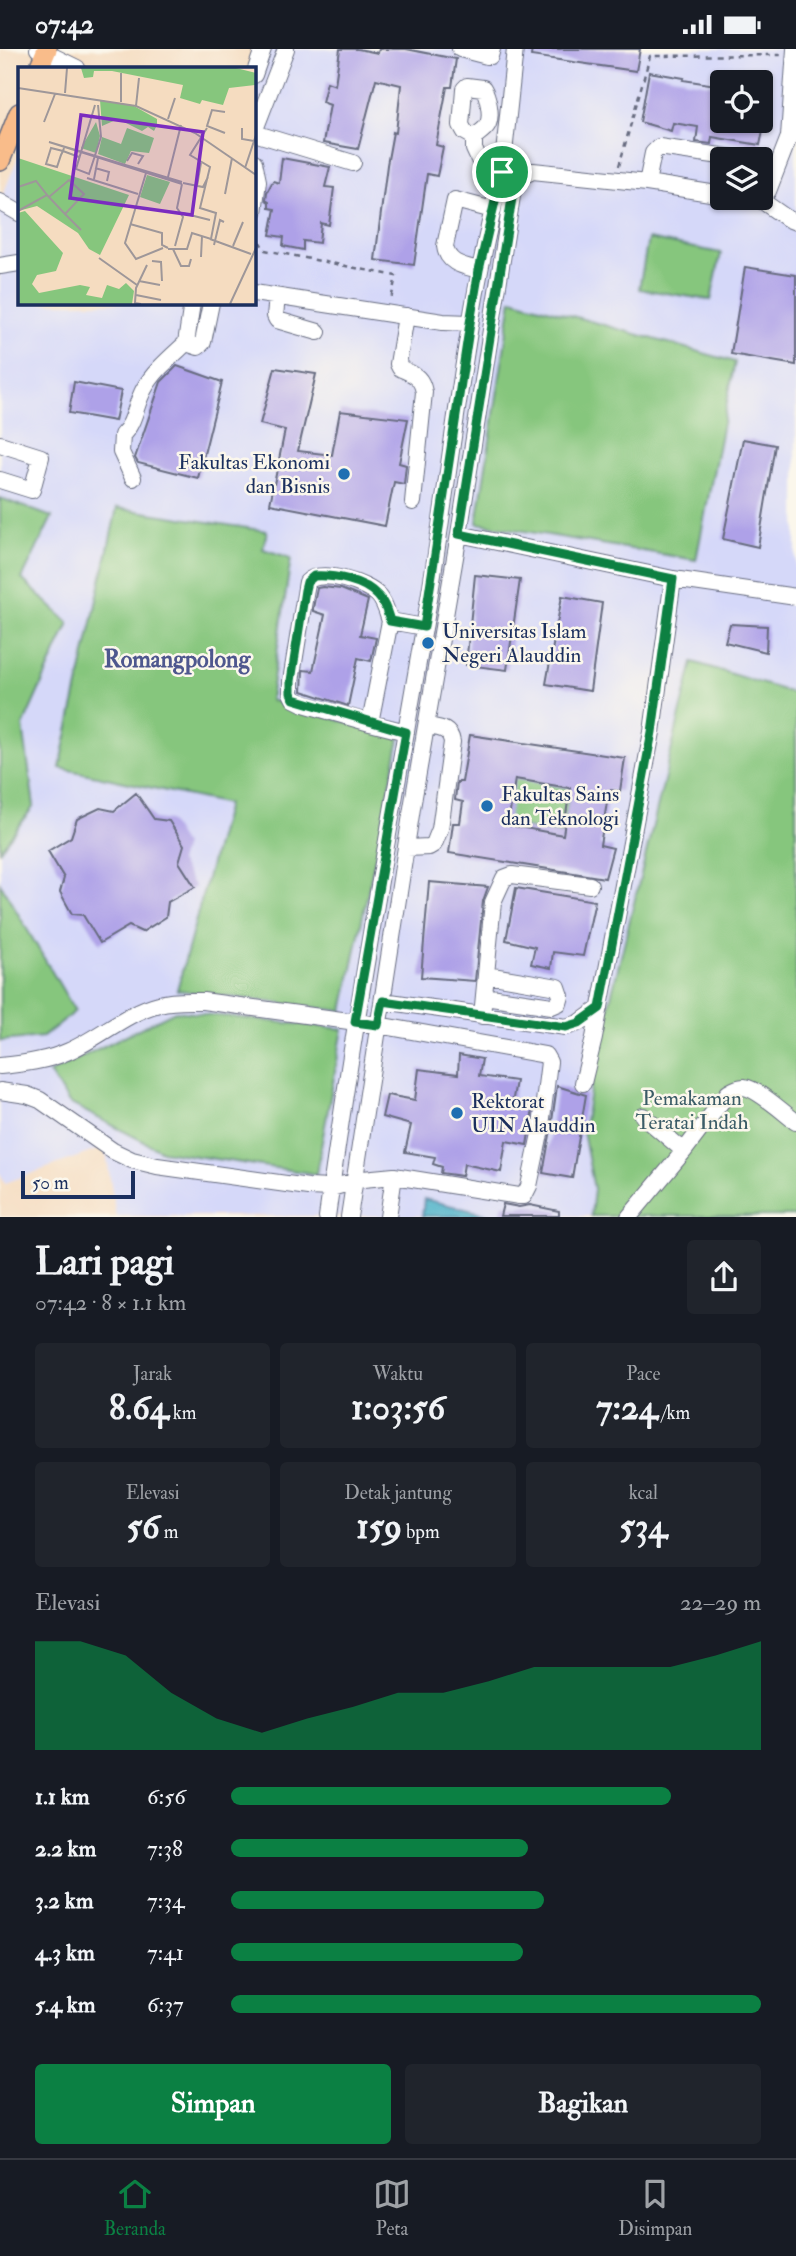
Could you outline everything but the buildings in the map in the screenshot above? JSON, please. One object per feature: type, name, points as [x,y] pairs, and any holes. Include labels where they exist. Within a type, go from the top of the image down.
[{"type":"main road","points":[[0,161],[18,116]]},
{"type":"street","points":[[256,69],[263,49]]},
{"type":"street","points":[[256,127],[286,49]]},
{"type":"street","points":[[460,49],[487,56],[490,56],[492,49]]},
{"type":"street","points":[[349,1216],[412,808],[459,534],[507,177],[515,49]]},
{"type":"street","points":[[773,179],[792,135],[795,52]]},
{"type":"street","points":[[42,55],[74,67]]},
{"type":"street","points":[[256,133],[353,163]]},
{"type":"street","points":[[474,137],[474,149],[480,162],[507,177],[533,171],[615,179],[710,193]]},
{"type":"street","points":[[647,183],[653,153],[659,147],[710,154]]},
{"type":"street","points":[[256,172],[256,196]]},
{"type":"street","points":[[327,1216],[355,1022],[424,627],[479,270],[493,210],[507,177]]},
{"type":"street","points":[[479,270],[450,260],[446,254],[445,246],[455,200],[493,210]]},
{"type":"street","points":[[0,202],[18,212]]},
{"type":"street","points":[[773,209],[796,222]]},
{"type":"street","points":[[0,266],[18,263]]},
{"type":"street","points":[[256,293],[470,323]]},
{"type":"street","points":[[277,297],[276,320],[318,333]]},
{"type":"street","points":[[133,478],[121,452],[122,435],[129,428],[142,391],[149,380],[186,343],[192,305]]},
{"type":"street","points":[[186,343],[198,347],[203,342],[211,305]]},
{"type":"street","points":[[406,316],[398,364],[400,369],[415,374],[422,382],[424,391],[413,502]]},
{"type":"street","points":[[0,444],[41,457],[32,490],[0,480]]},
{"type":"street","points":[[459,534],[673,579],[796,597]]},
{"type":"street","points":[[370,723],[390,621],[386,606],[368,587],[344,579],[314,576],[307,582],[291,681],[294,699],[370,723],[406,732]]},
{"type":"street","points":[[583,1083],[600,1008],[652,732],[673,579]]},
{"type":"street","points":[[390,621],[424,627]]},
{"type":"street","points":[[407,848],[429,847],[434,844],[440,829],[452,742],[447,730],[427,726]]},
{"type":"street","points":[[482,1016],[493,902],[504,877],[512,875],[590,885]]},
{"type":"street","points":[[484,996],[552,1006],[559,1003],[561,996],[558,987],[486,975]]},
{"type":"street","points":[[0,1066],[55,1057],[70,1051],[147,1007],[162,1003],[202,1001],[378,1025],[545,1055],[549,1062],[540,1134],[529,1186],[524,1196],[502,1195],[394,1176],[331,1188],[265,1182],[157,1166],[132,1160],[113,1151],[40,1100],[0,1091]]},
{"type":"street","points":[[383,1001],[566,1027],[579,1023],[600,1008]]},
{"type":"street","points":[[629,1216],[728,1093],[736,1088],[746,1087],[796,1122]]},
{"type":"street","points":[[643,1116],[684,1151]]},
{"type":"street","points":[[388,1216],[394,1176]]},
{"type":"path","points":[[615,179],[650,56],[795,52]]},
{"type":"path","points":[[256,236],[265,250],[396,276],[388,313]]},
{"type":"shaded area","name":"Universitas Islam Negeri Alauddin","points":[[257,49],[796,49],[796,694],[694,662],[583,1132],[594,1189],[591,1216],[116,1216],[105,1147],[5,1183],[0,1173],[0,1041],[43,1036],[74,1011],[0,882],[0,850],[34,806],[23,726],[69,623],[22,579],[51,517],[0,498],[0,202],[18,157],[18,305],[256,305],[254,67]]},
{"type":"green space","points":[[648,239],[721,253],[711,300],[639,289]]},
{"type":"green space","points":[[512,299],[735,362],[696,560],[477,523]]},
{"type":"green space","points":[[0,498],[52,517],[22,579],[69,623],[23,726],[34,806],[0,850]]},
{"type":"green space","points":[[117,508],[267,531],[263,549],[291,558],[270,700],[400,738],[343,1011],[177,990],[227,804],[60,768]]},
{"type":"green space","name":"Pemakaman Teratai Indah","points":[[693,662],[796,694],[796,1216],[591,1216],[594,1189],[583,1132],[595,1062]]},
{"type":"green space","points":[[505,777],[570,788],[563,835],[500,823]]},
{"type":"green space","points":[[0,883],[75,1011],[43,1037],[0,1041]]},
{"type":"green space","points":[[175,1011],[343,1029],[316,1174],[162,1151],[69,1103],[49,1073]]},
{"type":"water","points":[[424,1199],[490,1215],[490,1216],[422,1216]]},
{"type":"place","name":"Fakultas Ekonomi dan Bisnis","points":[[344,474]]},
{"type":"place","name":"Universitas Islam Negeri Alauddin","points":[[428,643]]},
{"type":"place","name":"Fakultas Sains dan Teknologi","points":[[487,806]]},
{"type":"place","name":"Rektorat UIN Alauddin","points":[[457,1113]]},
{"type":"district","name":"Romangpolong","points":[[177,659]]},
{"type":"route","points":[[511,171],[515,179],[459,534],[673,579],[652,732],[600,1008],[579,1023],[566,1027],[383,1001],[378,1025],[355,1022],[406,732],[294,699],[291,681],[305,590],[307,582],[314,576],[344,579],[368,587],[378,595],[386,606],[390,621],[424,627],[479,270],[498,179],[502,172],[511,171]]}]
